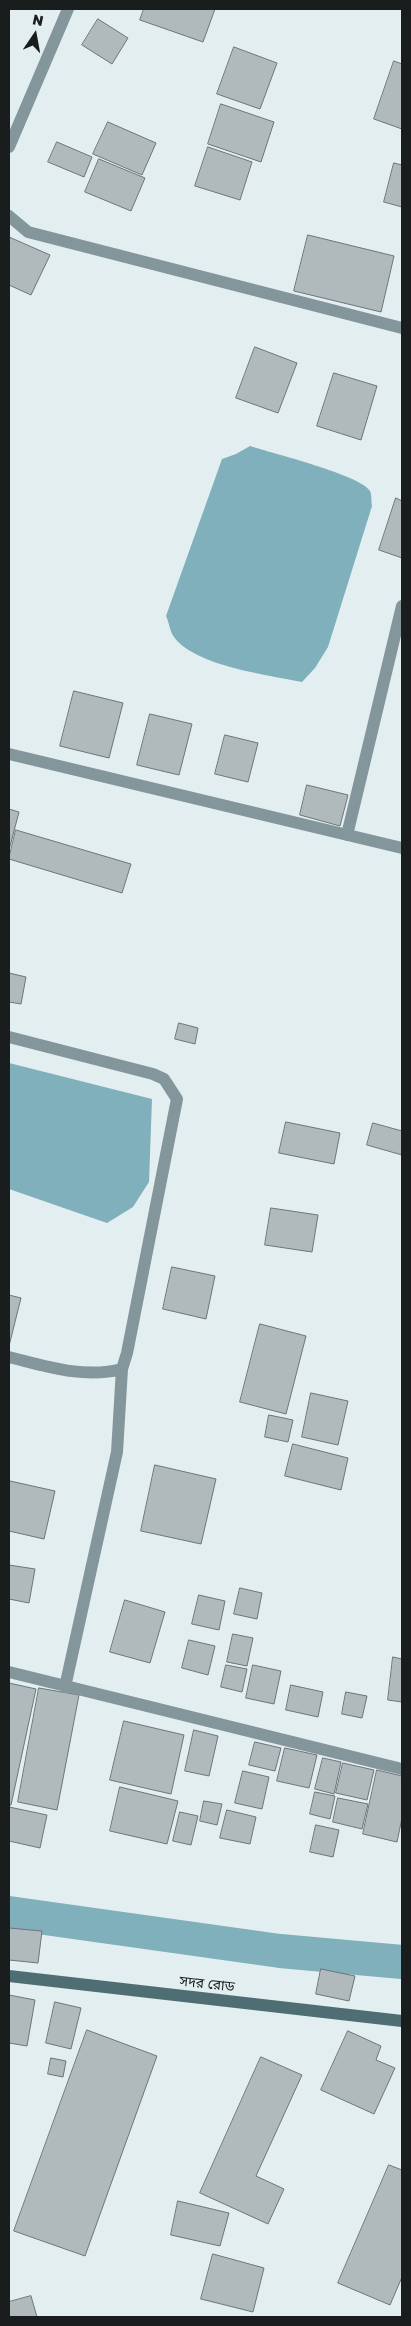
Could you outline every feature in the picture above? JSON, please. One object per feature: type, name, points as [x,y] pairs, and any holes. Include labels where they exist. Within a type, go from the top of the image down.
[{"type":"street","points":[[9,146],[68,9]]},
{"type":"street","points":[[9,216],[28,232],[402,328]]},
{"type":"street","points":[[347,835],[402,606]]},
{"type":"street","points":[[9,754],[402,848]]},
{"type":"street","points":[[9,1037],[153,1074],[164,1079],[177,1099],[128,1353],[122,1369],[116,1452],[65,1686]]},
{"type":"street","points":[[9,1356],[56,1369],[104,1374],[122,1369]]},
{"type":"street","points":[[9,1672],[402,1769]]},
{"type":"street","name":"সদর রোড","points":[[9,1976],[402,2021]]},
{"type":"water","points":[[250,446],[350,478],[363,485],[371,493],[372,506],[328,647],[315,668],[302,682],[233,668],[198,655],[184,647],[174,637],[166,616],[222,459]]},
{"type":"water","points":[[9,1063],[152,1099],[149,1182],[133,1207],[107,1223],[9,1189]]},
{"type":"building","points":[[144,9],[215,9],[203,42],[140,20]]},
{"type":"building","points":[[98,19],[128,38],[112,64],[82,45]]},
{"type":"building","points":[[234,47],[277,63],[260,109],[217,94]]},
{"type":"building","points":[[394,61],[402,64],[402,129],[374,119]]},
{"type":"building","points":[[221,104],[274,122],[261,162],[208,144]]},
{"type":"building","points":[[108,122],[156,143],[142,175],[93,154]]},
{"type":"building","points":[[57,142],[92,157],[84,177],[48,162]]},
{"type":"building","points":[[208,147],[252,162],[240,200],[195,186]]},
{"type":"building","points":[[99,159],[145,178],[131,211],[85,192]]},
{"type":"building","points":[[394,163],[402,165],[402,207],[384,202]]},
{"type":"building","points":[[308,235],[394,256],[381,312],[294,291]]},
{"type":"building","points":[[9,237],[50,255],[31,295],[9,285]]},
{"type":"building","points":[[255,347],[297,363],[278,413],[236,398]]},
{"type":"building","points":[[334,373],[377,386],[361,440],[317,426]]},
{"type":"building","points":[[396,498],[402,501],[402,558],[379,550]]},
{"type":"building","points":[[74,691],[123,703],[109,758],[60,746]]},
{"type":"building","points":[[150,714],[192,724],[179,775],[137,765]]},
{"type":"building","points":[[225,735],[258,743],[248,782],[215,774]]},
{"type":"building","points":[[307,785],[348,795],[340,826],[300,815]]},
{"type":"building","points":[[9,809],[19,812],[9,850]]},
{"type":"building","points":[[16,830],[131,864],[122,893],[9,859]]},
{"type":"building","points":[[9,973],[26,977],[21,1004],[9,1002]]},
{"type":"building","points":[[179,1023],[198,1028],[195,1044],[175,1039]]},
{"type":"building","points":[[286,1122],[340,1133],[334,1164],[279,1153]]},
{"type":"building","points":[[373,1123],[402,1131],[402,1155],[367,1145]]},
{"type":"building","points":[[271,1208],[318,1215],[312,1252],[265,1245]]},
{"type":"building","points":[[172,1267],[215,1276],[206,1319],[163,1309]]},
{"type":"building","points":[[9,1295],[21,1298],[9,1346]]},
{"type":"building","points":[[260,1324],[306,1336],[286,1414],[240,1402]]},
{"type":"building","points":[[311,1393],[348,1401],[338,1445],[302,1437]]},
{"type":"building","points":[[269,1415],[293,1420],[288,1442],[265,1437]]},
{"type":"building","points":[[293,1444],[348,1458],[341,1490],[285,1476]]},
{"type":"building","points":[[155,1465],[216,1479],[201,1544],[141,1531]]},
{"type":"building","points":[[10,1481],[55,1491],[44,1539],[9,1531]]},
{"type":"building","points":[[9,1565],[35,1569],[29,1603],[9,1599]]},
{"type":"building","points":[[240,1588],[262,1593],[257,1619],[234,1614]]},
{"type":"building","points":[[199,1595],[225,1601],[219,1630],[192,1624]]},
{"type":"building","points":[[125,1600],[165,1612],[150,1663],[110,1652]]},
{"type":"building","points":[[233,1634],[253,1638],[247,1666],[227,1662]]},
{"type":"building","points":[[189,1640],[215,1646],[208,1675],[182,1668]]},
{"type":"building","points":[[393,1657],[402,1659],[402,1702],[388,1700]]},
{"type":"building","points":[[226,1665],[247,1669],[242,1692],[221,1687]]},
{"type":"building","points":[[253,1665],[281,1671],[274,1704],[246,1698]]},
{"type":"building","points":[[9,1683],[36,1689],[11,1805],[9,1805]]},
{"type":"building","points":[[291,1685],[323,1692],[318,1717],[286,1710]]},
{"type":"building","points":[[39,1688],[79,1695],[57,1810],[18,1802]]},
{"type":"building","points":[[346,1692],[367,1696],[362,1718],[342,1714]]},
{"type":"building","points":[[124,1721],[184,1735],[171,1794],[110,1780]]},
{"type":"building","points":[[194,1730],[218,1736],[209,1776],[185,1771]]},
{"type":"building","points":[[255,1742],[281,1748],[275,1771],[249,1765]]},
{"type":"building","points":[[285,1748],[317,1755],[309,1788],[277,1781]]},
{"type":"building","points":[[323,1758],[341,1762],[334,1794],[315,1789]]},
{"type":"building","points":[[343,1763],[374,1770],[367,1800],[336,1793]]},
{"type":"building","points":[[377,1770],[402,1776],[402,1818],[397,1842],[363,1834]]},
{"type":"building","points":[[243,1771],[269,1777],[262,1809],[235,1803]]},
{"type":"building","points":[[120,1787],[178,1801],[167,1844],[110,1831]]},
{"type":"building","points":[[315,1792],[335,1796],[330,1819],[310,1814]]},
{"type":"building","points":[[338,1798],[368,1804],[362,1829],[333,1822]]},
{"type":"building","points":[[204,1801],[222,1804],[217,1825],[200,1821]]},
{"type":"building","points":[[9,1807],[47,1815],[40,1848],[9,1841]]},
{"type":"building","points":[[227,1810],[256,1817],[250,1844],[220,1838]]},
{"type":"building","points":[[180,1812],[198,1816],[191,1845],[173,1841]]},
{"type":"building","points":[[316,1825],[339,1830],[333,1857],[310,1852]]},
{"type":"building","points":[[9,1928],[42,1931],[38,1963],[9,1960]]},
{"type":"building","points":[[321,1969],[355,1976],[349,2001],[316,1994]]},
{"type":"building","points":[[9,1995],[35,2000],[27,2046],[9,2043]]},
{"type":"building","points":[[55,2002],[81,2008],[71,2049],[46,2043]]},
{"type":"building","points":[[87,2030],[157,2056],[85,2256],[14,2231]]},
{"type":"building","points":[[348,2031],[381,2046],[376,2060],[395,2068],[374,2114],[321,2090]]},
{"type":"building","points":[[261,2057],[302,2075],[256,2176],[284,2189],[268,2224],[200,2193]]},
{"type":"building","points":[[51,2058],[66,2061],[63,2077],[48,2074]]},
{"type":"building","points":[[389,2165],[402,2170],[402,2277],[390,2305],[338,2283]]},
{"type":"building","points":[[178,2201],[229,2213],[220,2246],[171,2235]]},
{"type":"building","points":[[213,2254],[264,2268],[253,2312],[201,2299]]},
{"type":"building","points":[[31,2296],[37,2317],[9,2317],[9,2302]]},
{"type":"waterway","points":[[9,1913],[280,1951],[402,1962]]}]
